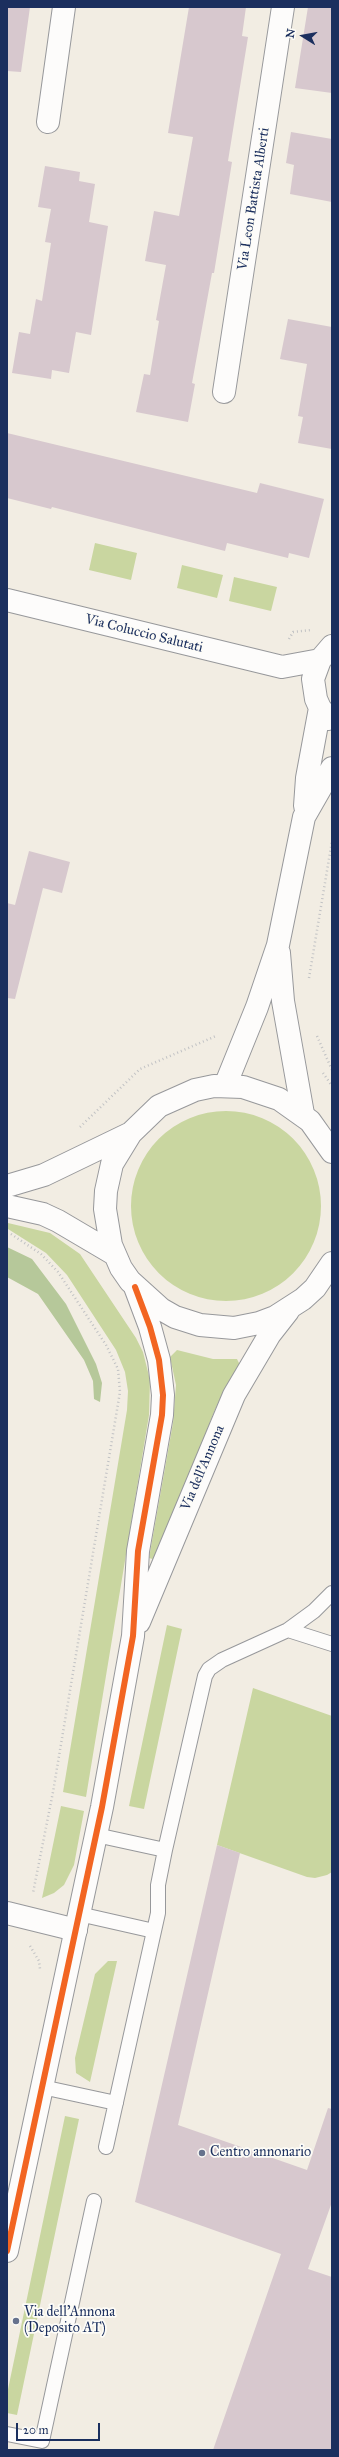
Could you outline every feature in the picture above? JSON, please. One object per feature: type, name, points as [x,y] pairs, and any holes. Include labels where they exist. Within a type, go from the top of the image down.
[{"type":"street","points":[[48,122],[64,7]]},
{"type":"street","name":"Via Leon Battista Alberti","points":[[224,392],[283,7]]},
{"type":"street","name":"Via Coluccio Salutati","points":[[7,600],[282,667]]},
{"type":"street","points":[[322,706],[282,667],[326,653]]},
{"type":"street","points":[[225,1086],[257,1007],[278,944],[304,817],[307,778],[322,706],[313,679],[326,653]]},
{"type":"street","points":[[304,817],[332,768]]},
{"type":"street","points":[[278,944],[283,1001],[303,1114]]},
{"type":"street","name":"Via dell'Annona","points":[[290,1309],[275,1317],[250,1325],[234,1328],[208,1326],[183,1320],[154,1304],[135,1287],[121,1268],[114,1254],[106,1227],[106,1191],[114,1160],[131,1133],[151,1111],[168,1101],[195,1090],[225,1086],[262,1092],[279,1099],[303,1114],[325,1131],[332,1152]]},
{"type":"street","points":[[7,1186],[44,1175],[131,1133]]},
{"type":"street","points":[[7,1206],[43,1214],[58,1221],[114,1254]]},
{"type":"street","name":"Via dell'Annona","points":[[132,1636],[234,1395],[270,1334],[290,1309],[315,1288],[332,1263]]},
{"type":"street","name":"Via dell'Annona","points":[[7,2250],[96,1835],[132,1636],[138,1551],[160,1433],[163,1395],[155,1342],[135,1287]]},
{"type":"street","points":[[7,1913],[28,1918],[78,1922]]},
{"type":"lane","points":[[106,2147],[158,1913],[158,1885],[165,1850],[205,1676],[209,1669],[222,1660],[288,1630],[314,1611],[332,1593]]},
{"type":"lane","points":[[288,1630],[332,1644]]},
{"type":"lane","points":[[96,1835],[165,1850]]},
{"type":"lane","points":[[78,1922],[154,1931]]},
{"type":"lane","points":[[42,2087],[116,2103]]},
{"type":"lane","points":[[7,2434],[42,2441],[94,2201]]},
{"type":"path","points":[[288,641],[293,632],[314,630]]},
{"type":"path","points":[[308,984],[310,959],[332,841]]},
{"type":"path","points":[[315,1030],[332,1070]]},
{"type":"path","points":[[79,1128],[140,1069],[209,1041],[220,1034]]},
{"type":"path","points":[[321,1069],[332,1086]]},
{"type":"path","points":[[7,1232],[41,1254],[58,1272],[106,1344],[118,1369],[120,1392],[53,1792],[25,1939],[39,1961],[40,1974]]},
{"type":"green space","points":[[95,543],[137,553],[131,580],[89,570]]},
{"type":"green space","points":[[182,565],[223,575],[217,598],[177,588]]},
{"type":"green space","points":[[234,577],[277,587],[271,611],[229,601]]},
{"type":"green space","points":[[235,1111],[245,1112],[271,1122],[287,1132],[300,1145],[314,1169],[320,1187],[320,1225],[314,1243],[300,1267],[287,1280],[263,1294],[245,1300],[217,1301],[207,1300],[181,1290],[165,1280],[152,1267],[138,1243],[132,1225],[131,1197],[132,1187],[142,1161],[152,1145],[165,1132],[189,1118],[207,1112]]},
{"type":"green space","points":[[8,1223],[50,1233],[80,1254],[136,1338],[143,1352],[150,1380],[149,1415],[86,1797],[63,1792],[127,1410],[128,1391],[125,1372],[116,1350],[67,1275],[46,1253],[8,1229]]},
{"type":"green space","points":[[7,1247],[32,1259],[66,1304],[96,1364],[102,1383],[100,1402],[94,1399],[93,1381],[84,1360],[38,1294],[7,1277]]},
{"type":"green space","points":[[177,1350],[213,1359],[237,1359],[240,1365],[225,1388],[214,1412],[156,1560],[149,1558],[173,1423],[176,1385],[170,1357]]},
{"type":"green space","points":[[167,1625],[182,1629],[144,1809],[129,1806]]},
{"type":"green space","points":[[253,1688],[332,1716],[332,1872],[327,1875],[315,1878],[307,1877],[217,1845]]},
{"type":"green space","points":[[61,1806],[84,1811],[74,1865],[64,1885],[54,1893],[42,1898]]},
{"type":"green space","points":[[108,1961],[117,1961],[90,2082],[76,2073],[75,2058],[95,1974]]},
{"type":"green space","points":[[65,2116],[79,2119],[17,2415],[7,2413],[7,2394]]},
{"type":"building","points":[[7,7],[30,7],[21,72],[7,71]]},
{"type":"building","points":[[189,7],[246,7],[242,36],[248,37],[228,161],[232,162],[214,273],[212,273],[192,383],[195,384],[188,422],[136,412],[144,374],[150,375],[159,321],[156,320],[166,265],[145,261],[154,211],[179,216],[193,137],[168,133]]},
{"type":"building","points":[[308,7],[332,7],[332,93],[295,88]]},
{"type":"building","points":[[291,132],[332,139],[332,202],[290,194],[294,165],[286,163]]},
{"type":"building","points":[[45,166],[80,172],[79,181],[95,184],[89,222],[108,226],[91,335],[76,332],[69,373],[52,370],[51,379],[12,373],[19,332],[30,334],[36,299],[42,301],[51,243],[45,242],[51,209],[38,207]]},
{"type":"building","points":[[288,319],[332,327],[332,449],[298,443],[303,417],[298,416],[307,364],[280,359]]},
{"type":"building","points":[[7,433],[257,493],[260,483],[324,499],[309,558],[289,553],[288,558],[227,543],[225,551],[52,507],[51,509],[7,498]]},
{"type":"building","points":[[29,851],[70,862],[62,893],[43,888],[15,999],[7,998],[7,903],[15,905]]},
{"type":"building","name":"Centro annonario","points":[[217,1845],[240,1853],[178,2125],[307,2170],[328,2108],[332,2109],[332,2202],[308,2269],[332,2277],[332,2450],[213,2450],[281,2254],[135,2202]]},
{"type":"transit line","points":[[7,2251],[102,1807],[133,1636],[138,1551],[162,1415],[163,1395],[159,1360],[150,1327],[135,1287]]},
{"type":"place","name":"Centro annonario","points":[[202,2153]]},
{"type":"place","name":"Via dell'Annona (Deposito AT)","points":[[16,2321]]}]
